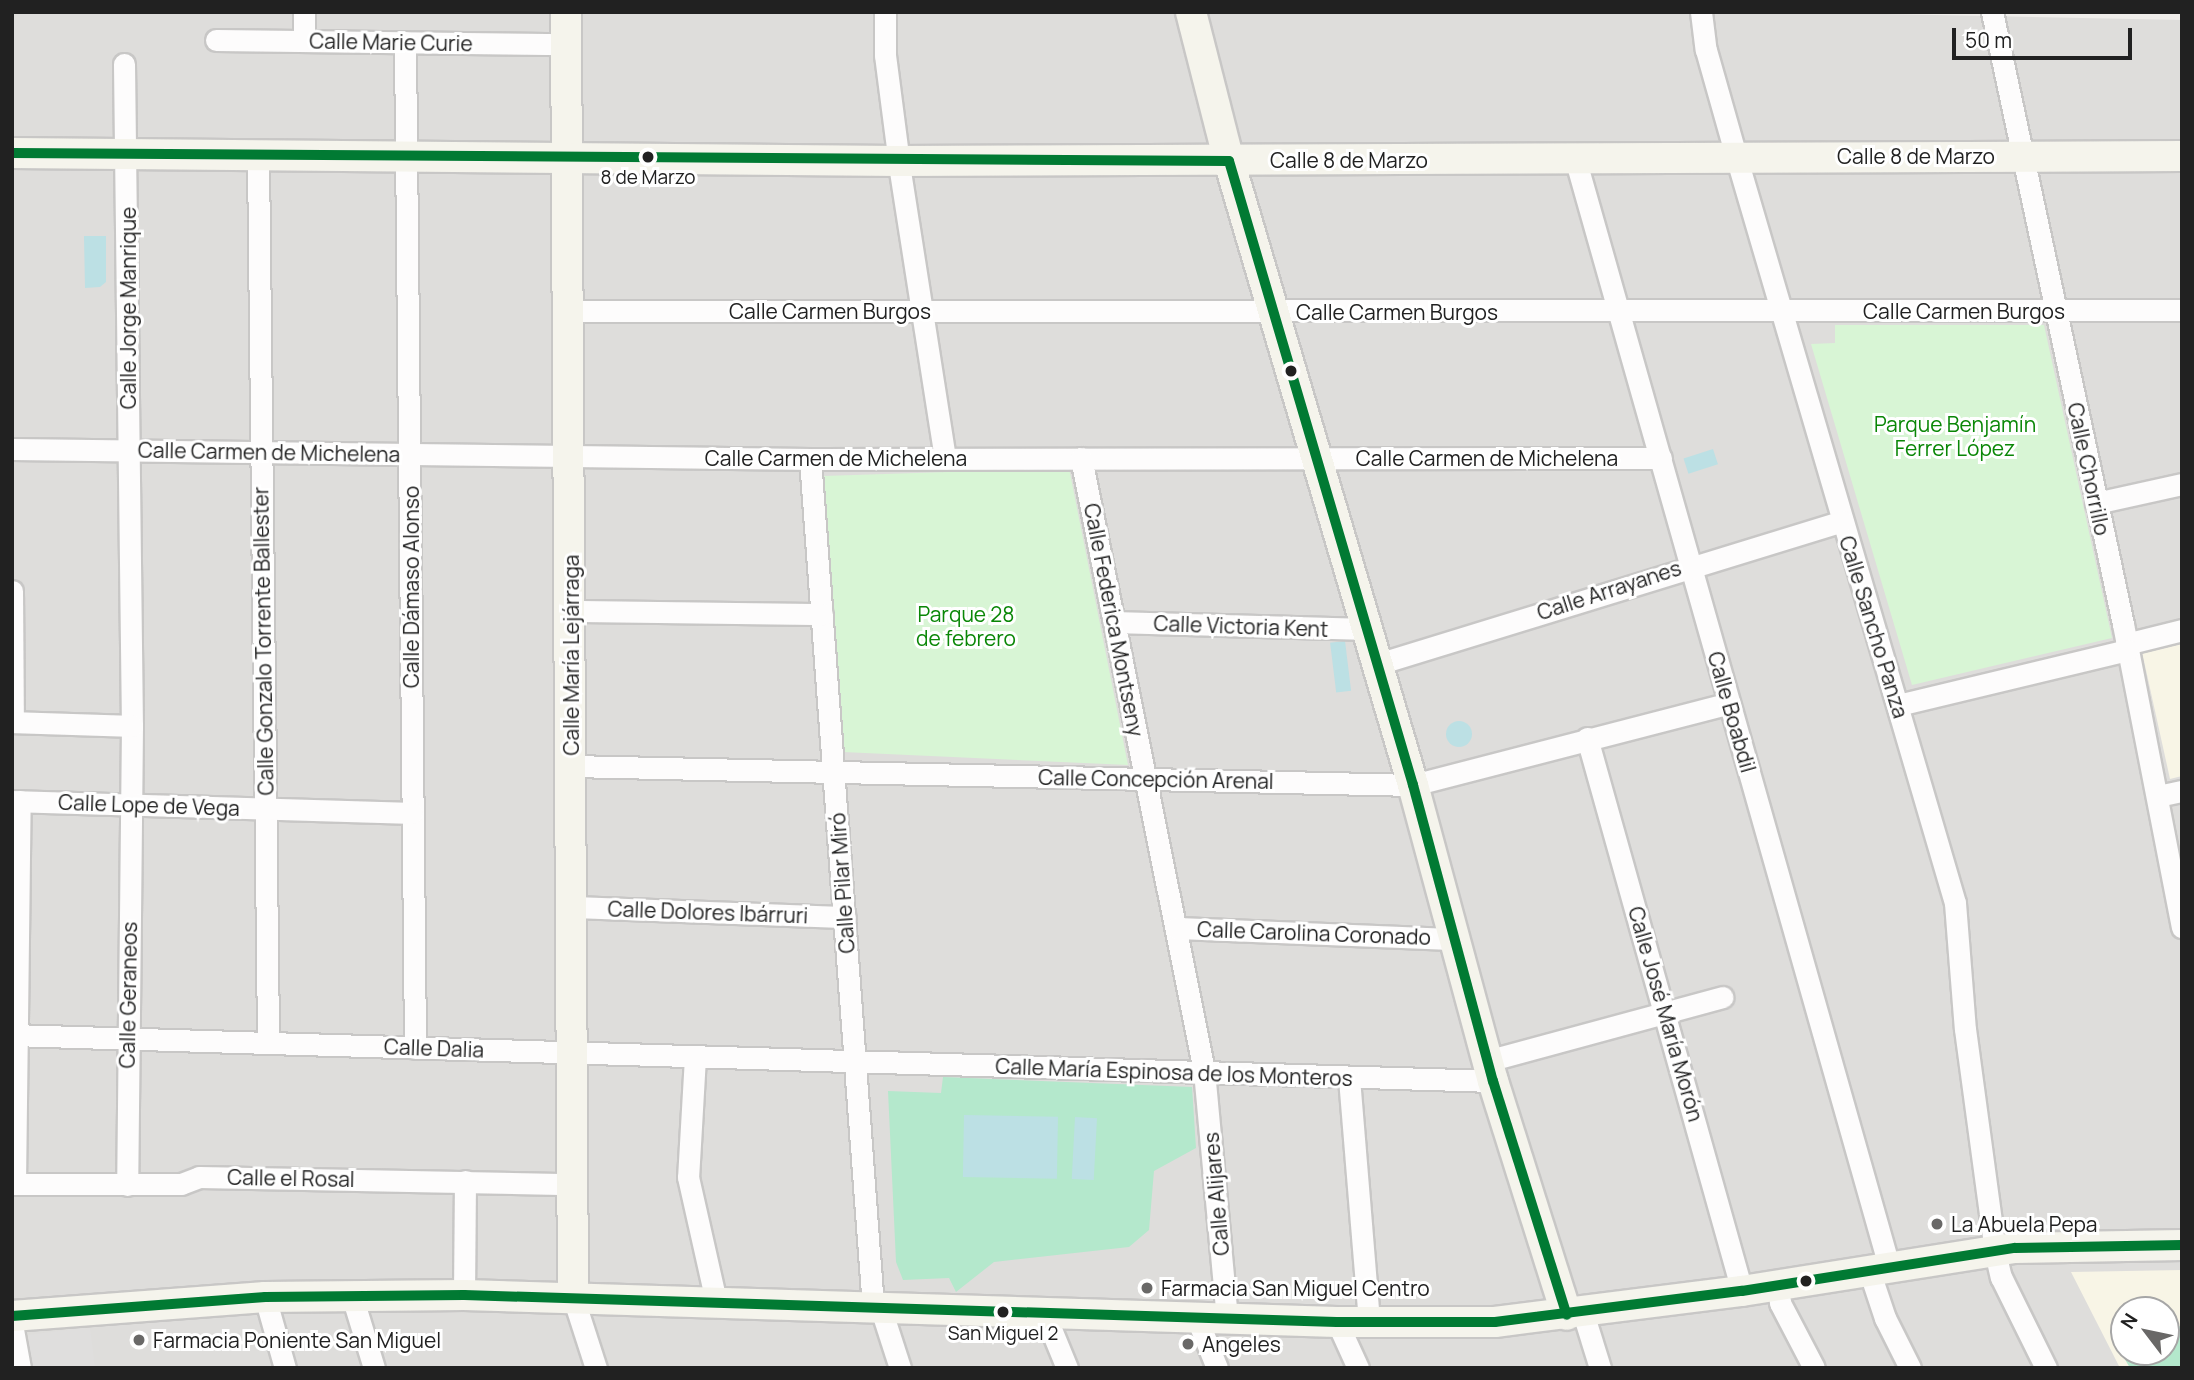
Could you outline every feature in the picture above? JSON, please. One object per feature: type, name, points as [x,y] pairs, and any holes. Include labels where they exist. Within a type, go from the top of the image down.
[{"type":"street","points":[[304,12],[304,41]]},
{"type":"street","name":"Calle María Lejárraga","points":[[566,12],[570,158],[573,1297]]},
{"type":"street","points":[[885,12],[885,55],[899,161],[945,459]]},
{"type":"street","points":[[1191,12],[1229,160],[1413,785],[1490,1071],[1575,1314],[1600,1368]]},
{"type":"street","name":"Calle Sancho Panza","points":[[1702,12],[1706,50],[1736,156],[1955,903],[1965,1029],[1995,1252],[2001,1278],[2046,1368]]},
{"type":"street","name":"Calle Chorrillo","points":[[1992,12],[2158,796],[2182,927]]},
{"type":"street","name":"Calle Marie Curie","points":[[216,40],[566,44]]},
{"type":"street","name":"Calle Dámaso Alonso","points":[[405,41],[415,1048]]},
{"type":"street","name":"Calle Jorge Manrique","points":[[124,64],[132,726],[130,804]]},
{"type":"street","name":"Calle 8 de Marzo","points":[[12,153],[899,161],[2182,156]]},
{"type":"street","name":"Calle Gonzalo Torrente Ballester","points":[[258,156],[268,1043]]},
{"type":"street","name":"Calle Boabdil","points":[[1575,158],[1729,703],[1879,1268],[1885,1318],[1910,1368]]},
{"type":"street","name":"Calle Carmen Burgos","points":[[569,312],[2182,310]]},
{"type":"street","name":"Calle Carmen de Michelena","points":[[12,449],[810,459],[1661,458]]},
{"type":"street","name":"Calle Federica Montseny","points":[[1081,458],[1204,1071]]},
{"type":"street","name":"Calle Pilar Miró","points":[[810,459],[855,1063],[877,1306],[900,1368]]},
{"type":"street","points":[[2096,503],[2182,484]]},
{"type":"street","name":"Calle Arrayanes","points":[[1377,664],[1690,565],[1843,521]]},
{"type":"street","points":[[12,591],[13,722],[132,726]]},
{"type":"street","points":[[571,611],[822,614]]},
{"type":"street","name":"Calle Victoria Kent","points":[[1114,622],[1367,629]]},
{"type":"street","points":[[1898,705],[2126,647],[2182,630]]},
{"type":"street","name":"Calle Concepción Arenal","points":[[571,766],[1413,785],[1729,703]]},
{"type":"street","name":"Calle José María Morón","points":[[1587,738],[1742,1291]]},
{"type":"street","points":[[2158,796],[2182,791]]},
{"type":"street","points":[[14,1184],[16,801]]},
{"type":"street","name":"Calle Lope de Vega","points":[[16,801],[412,813]]},
{"type":"street","name":"Calle Geraneos","points":[[127,1185],[130,804]]},
{"type":"street","name":"Calle Dolores Ibárruri","points":[[571,907],[845,917]]},
{"type":"street","name":"Calle Carolina Coronado","points":[[1176,928],[1453,939]]},
{"type":"street","name":"Calle María Espinosa de los Monteros","points":[[855,1063],[1204,1071],[1349,1078],[1490,1071],[1722,997]]},
{"type":"street","name":"Calle Dalia","points":[[14,1035],[855,1063]]},
{"type":"street","points":[[695,1057],[688,1177],[716,1301]]},
{"type":"street","name":"Calle Alijares","points":[[1204,1071],[1227,1317]]},
{"type":"street","points":[[1349,1078],[1369,1322]]},
{"type":"street","name":"Calle el Rosal","points":[[14,1184],[181,1184],[199,1177],[572,1184]]},
{"type":"street","points":[[464,1295],[465,1181]]},
{"type":"street","points":[[12,1316],[265,1297],[464,1295],[1337,1322],[1495,1322],[1742,1291],[1777,1283],[2015,1248],[2182,1245]]},
{"type":"street","points":[[1777,1283],[1780,1303],[1814,1368]]},
{"type":"street","points":[[352,1296],[374,1368]]},
{"type":"street","points":[[265,1297],[285,1368]]},
{"type":"street","points":[[573,1297],[596,1368]]},
{"type":"street","points":[[1044,1311],[1067,1368]]},
{"type":"street","points":[[1196,1316],[1217,1368]]},
{"type":"street","points":[[1337,1322],[1358,1368]]},
{"type":"street","points":[[12,1324],[20,1368]]},
{"type":"shaded area","points":[[12,12],[1786,12],[2182,20],[2182,1368],[12,1368]]},
{"type":"shaded area","points":[[2182,643],[2182,776],[2170,779],[2142,652]]},
{"type":"shaded area","points":[[2182,1270],[2182,1368],[2119,1366],[2180,1366],[2180,1296],[2110,1296],[2110,1348],[2071,1272]]},
{"type":"shaded area","points":[[90,1327],[95,1368],[25,1368],[20,1336]]},
{"type":"green space","name":"Parque Benjamín Ferrer López","points":[[1835,325],[2044,325],[2112,638],[1912,685],[1811,344],[1835,343]]},
{"type":"green space","name":"Parque 28 de febrero","points":[[1069,468],[1128,765],[843,752],[823,476]]},
{"type":"green space","points":[[943,1077],[1192,1087],[1196,1148],[1154,1171],[1149,1230],[1129,1247],[994,1262],[956,1292],[949,1278],[903,1280],[896,1262],[888,1091],[941,1093]]},
{"type":"green space","points":[[2182,1325],[2182,1368],[2130,1368],[2129,1366],[2180,1366]]},
{"type":"water","points":[[84,236],[106,236],[106,282],[100,287],[85,288]]},
{"type":"water","points":[[1713,449],[1718,464],[1688,474],[1684,459]]},
{"type":"water","points":[[1345,641],[1351,691],[1336,692],[1330,643]]},
{"type":"water","points":[[1459,721],[1468,725],[1472,734],[1468,743],[1459,747],[1450,743],[1446,734],[1450,725]]},
{"type":"water","points":[[964,1115],[1058,1117],[1057,1179],[963,1177]]},
{"type":"water","points":[[1075,1117],[1097,1118],[1094,1180],[1072,1179]]},
{"type":"transit line","points":[[12,153],[1229,161],[1413,785],[1493,1081],[1567,1315]]},
{"type":"transit line","points":[[12,1316],[265,1297],[464,1295],[1337,1322],[1495,1322],[1742,1291],[2015,1248],[2182,1245]]},
{"type":"place","name":"8 de Marzo","points":[[648,157]]},
{"type":"place","name":"La Abuela Pepa","points":[[1937,1224]]},
{"type":"place","name":"Farmacia San Miguel Centro","points":[[1147,1288]]},
{"type":"place","name":"San Miguel 2","points":[[1003,1312]]},
{"type":"place","name":"Farmacia Poniente San Miguel","points":[[139,1340]]},
{"type":"place","name":"Angeles","points":[[1188,1344]]}]
